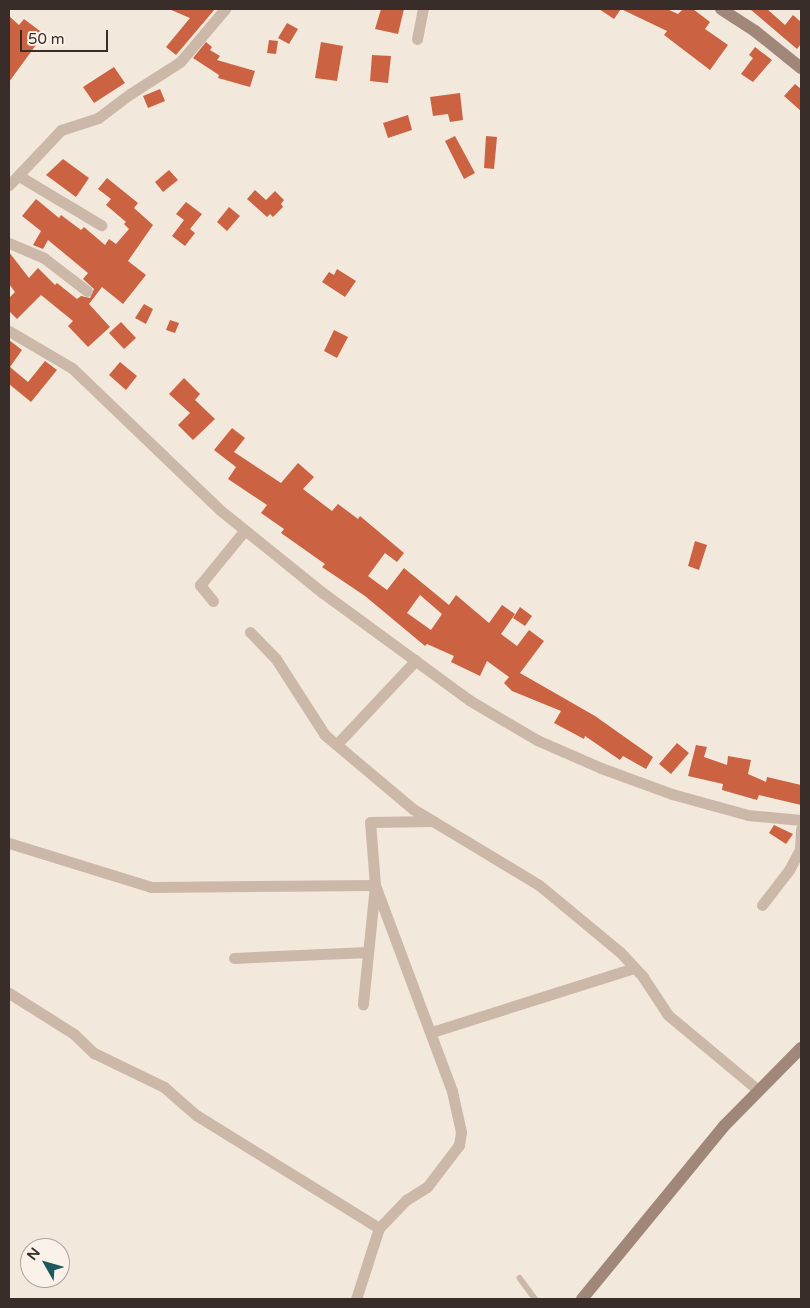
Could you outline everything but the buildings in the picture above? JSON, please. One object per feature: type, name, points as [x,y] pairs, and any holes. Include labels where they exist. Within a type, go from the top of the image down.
[{"type":"street","points":[[9,185],[61,130],[73,124],[98,118],[130,94],[180,62],[225,9]]},
{"type":"street","points":[[417,39],[423,9]]},
{"type":"street","points":[[720,9],[755,31],[801,68]]},
{"type":"street","points":[[19,176],[101,225]]},
{"type":"street","points":[[9,243],[44,258],[87,291]]},
{"type":"street","points":[[9,331],[72,368],[175,469],[244,530],[323,593],[469,700],[538,740],[601,768],[672,794],[748,815],[801,820]]},
{"type":"street","points":[[213,601],[200,585],[244,530]]},
{"type":"street","points":[[250,632],[276,659],[325,735],[413,809],[539,885],[634,968],[668,1014],[758,1090]]},
{"type":"street","points":[[336,744],[416,660]]},
{"type":"street","points":[[363,1004],[375,885],[370,822],[433,821]]},
{"type":"street","points":[[762,905],[789,870],[800,849],[801,829]]},
{"type":"street","points":[[9,843],[151,887],[375,885]]},
{"type":"street","points":[[356,1299],[379,1228],[406,1200],[427,1187],[459,1145],[461,1132],[452,1091],[432,1032],[375,885]]},
{"type":"street","points":[[234,958],[368,952]]},
{"type":"street","points":[[432,1032],[634,968]]},
{"type":"street","points":[[9,993],[74,1034],[94,1053],[164,1087],[196,1115],[379,1228]]},
{"type":"street","points":[[582,1299],[647,1216],[758,1090],[801,1048]]},
{"type":"lane","points":[[520,1278],[535,1299]]}]
